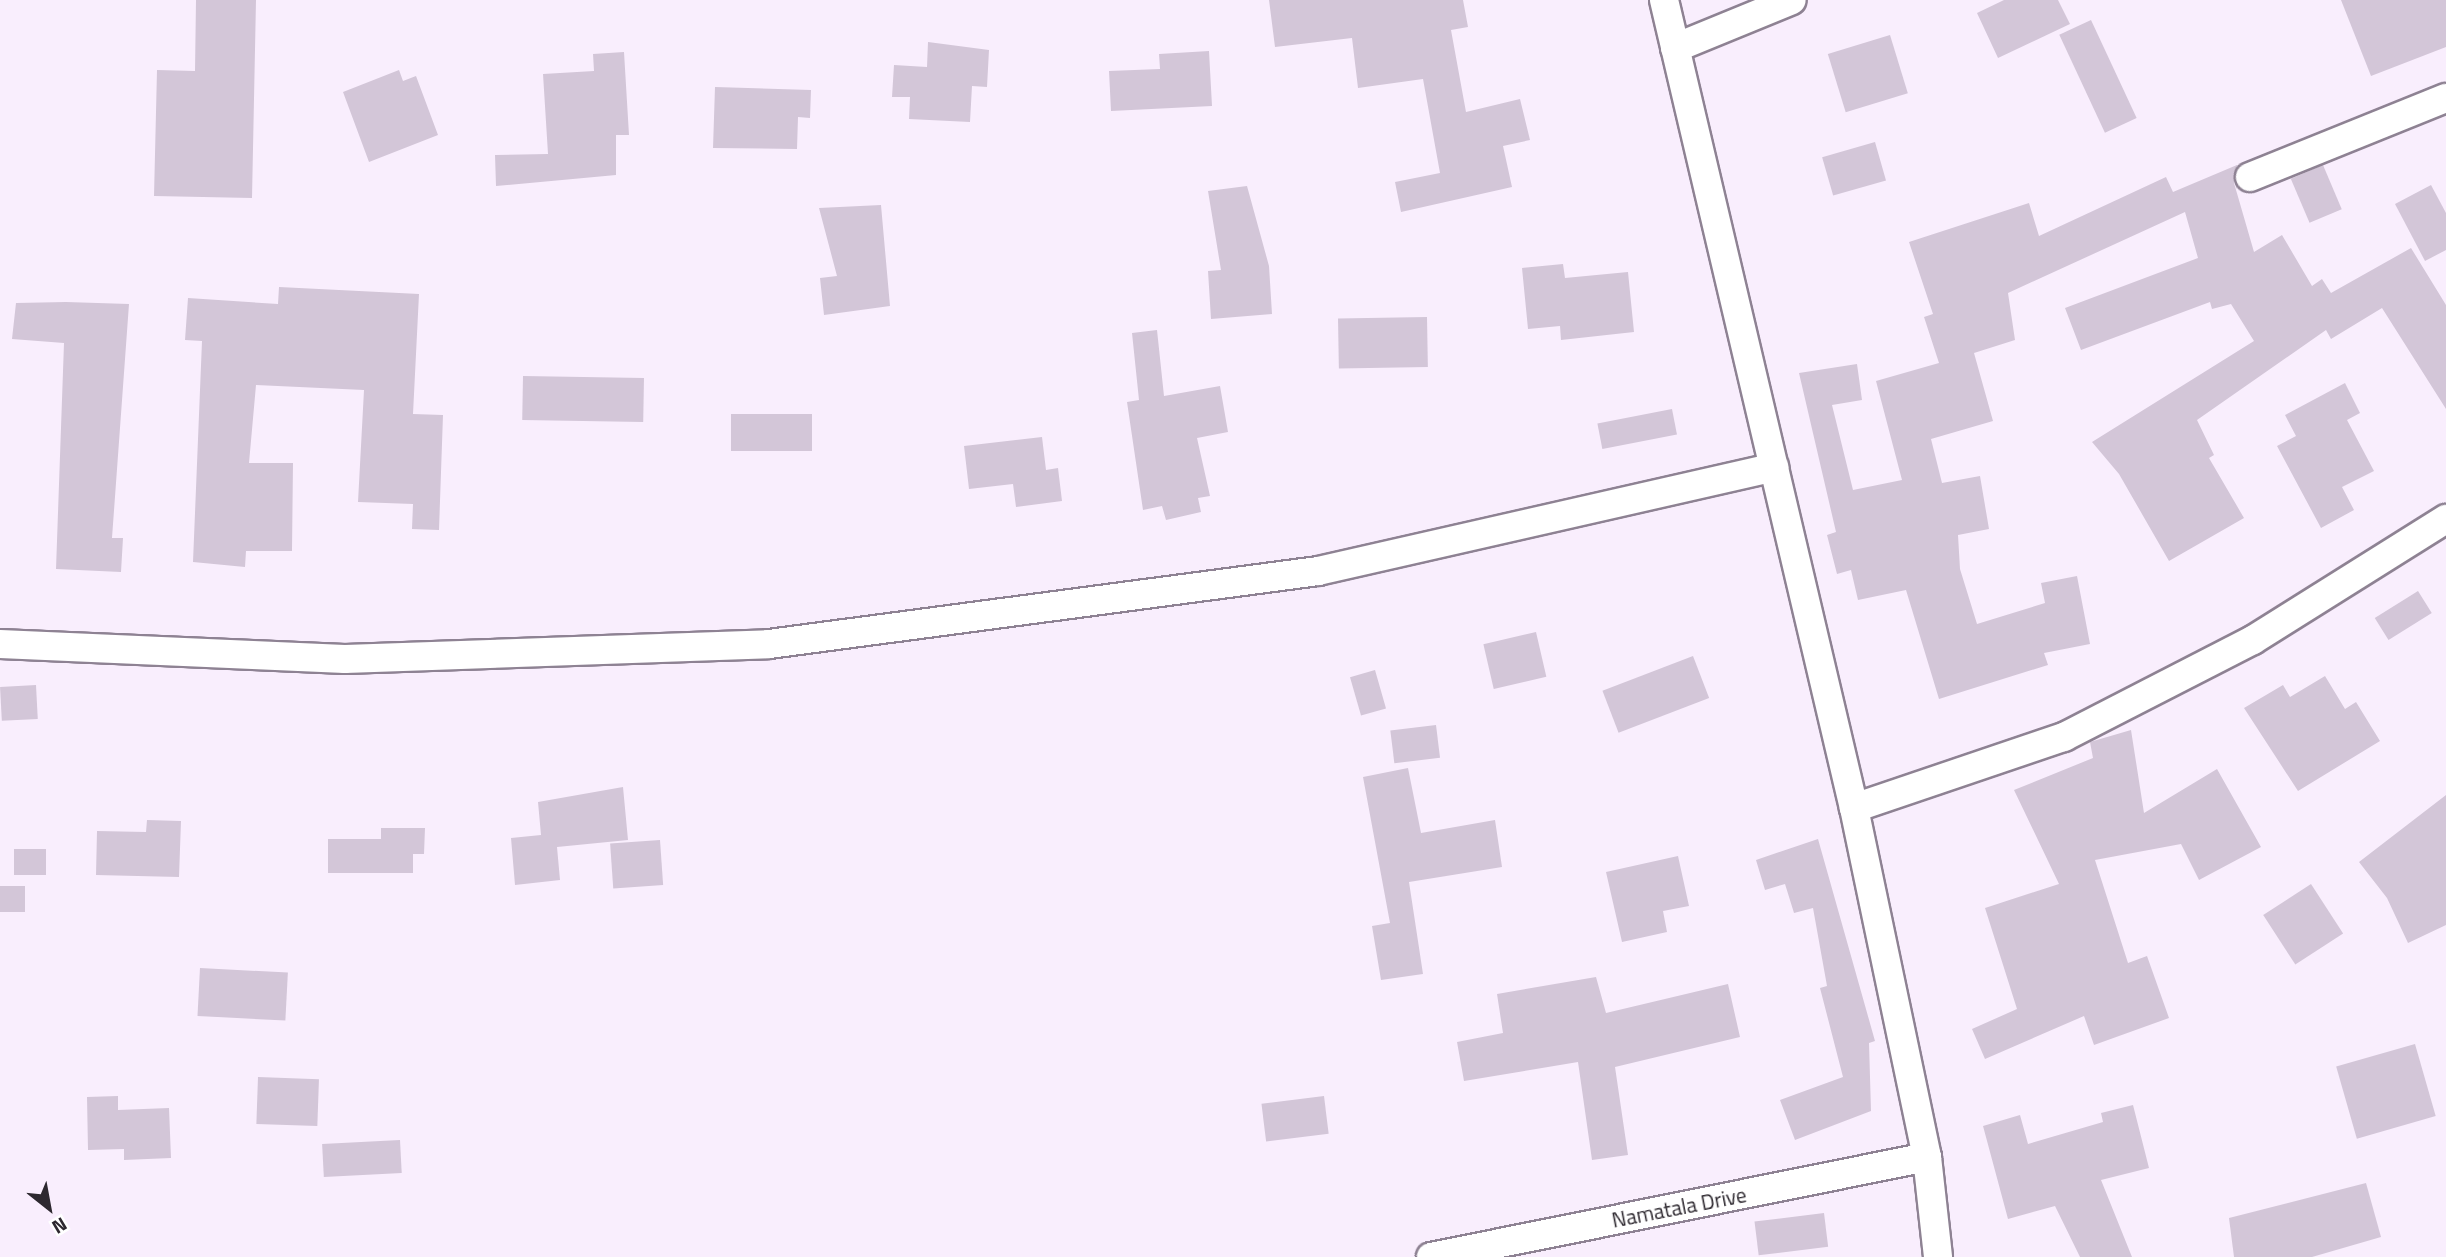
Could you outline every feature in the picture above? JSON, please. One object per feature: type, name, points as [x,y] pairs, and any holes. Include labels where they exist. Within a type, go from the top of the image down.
[{"type":"street","points":[[1664,0],[1854,808],[1927,1157],[1938,1257]]},
{"type":"street","points":[[1675,48],[1792,0]]},
{"type":"street","points":[[2249,177],[2446,98]]},
{"type":"street","points":[[0,644],[345,659],[769,644],[1318,572],[1774,467]]},
{"type":"street","points":[[1854,808],[2064,737],[2253,640],[2446,519]]},
{"type":"street","name":"Namatala Drive","points":[[1430,1257],[1927,1157]]},
{"type":"building","points":[[196,0],[256,0],[252,198],[154,196],[157,70],[195,71]]},
{"type":"building","points":[[1269,0],[1463,0],[1468,27],[1451,30],[1466,112],[1520,99],[1530,140],[1503,146],[1512,187],[1401,212],[1395,182],[1440,173],[1423,79],[1358,88],[1352,38],[1275,47]]},
{"type":"building","points":[[2004,0],[2058,0],[2070,24],[1998,58],[1977,13]]},
{"type":"building","points":[[2341,0],[2446,0],[2446,47],[2371,76]]},
{"type":"building","points":[[2091,20],[2137,118],[2105,133],[2059,35]]},
{"type":"building","points":[[1890,35],[1908,93],[1846,112],[1828,54]]},
{"type":"building","points":[[928,42],[989,50],[987,87],[972,86],[970,122],[909,119],[910,97],[892,97],[894,65],[927,67]]},
{"type":"building","points":[[1209,51],[1212,106],[1111,111],[1109,71],[1160,69],[1159,54]]},
{"type":"building","points":[[624,52],[629,135],[616,135],[616,175],[496,186],[495,155],[548,154],[543,74],[594,71],[593,54]]},
{"type":"building","points":[[399,70],[403,81],[416,76],[438,135],[369,162],[343,92]]},
{"type":"building","points":[[715,87],[811,90],[810,118],[798,117],[797,149],[713,148]]},
{"type":"building","points":[[1875,142],[1886,180],[1833,196],[1822,157]]},
{"type":"building","points":[[2237,165],[2234,183],[2254,252],[2282,235],[2312,286],[2322,279],[2331,293],[2411,248],[2446,305],[2446,409],[2382,308],[2331,339],[2326,330],[2197,420],[2214,455],[2209,458],[2244,518],[2169,561],[2119,474],[2092,442],[2254,341],[2231,304],[2212,309],[2210,302],[2081,350],[2065,308],[2198,258],[2185,212],[2008,293],[2015,340],[1974,353],[1993,421],[1931,439],[1942,483],[1980,476],[1989,529],[1958,535],[1960,569],[1977,624],[2045,603],[2041,583],[2077,576],[2090,644],[2044,653],[2048,665],[1939,699],[1906,590],[1858,600],[1851,570],[1837,574],[1827,535],[1836,532],[1799,373],[1857,364],[1862,400],[1832,405],[1853,490],[1902,480],[1876,381],[1939,363],[1924,317],[1933,314],[1909,242],[2029,203],[2039,236],[2166,177],[2173,192]]},
{"type":"building","points":[[2323,165],[2342,209],[2310,223],[2291,179]]},
{"type":"building","points":[[2431,185],[2446,213],[2446,250],[2425,261],[2395,204]]},
{"type":"building","points":[[1247,186],[1269,266],[1272,314],[1211,319],[1208,271],[1221,270],[1208,191]]},
{"type":"building","points":[[881,205],[890,306],[824,315],[820,278],[837,276],[819,208]]},
{"type":"building","points":[[1563,264],[1565,278],[1628,272],[1634,332],[1561,340],[1560,326],[1528,329],[1522,268]]},
{"type":"building","points":[[279,287],[419,294],[413,414],[443,415],[439,530],[412,529],[413,504],[358,502],[364,390],[256,385],[249,463],[293,463],[292,551],[246,551],[245,567],[193,562],[202,341],[185,340],[188,298],[278,304]]},
{"type":"building","points":[[16,303],[129,304],[112,538],[123,538],[121,572],[56,569],[64,343],[12,339]]},
{"type":"building","points":[[1427,317],[1428,367],[1339,369],[1338,319]]},
{"type":"building","points":[[1157,330],[1164,396],[1220,386],[1228,432],[1197,438],[1210,496],[1198,498],[1201,512],[1166,520],[1162,506],[1143,510],[1127,402],[1139,400],[1132,333]]},
{"type":"building","points":[[523,376],[644,378],[643,422],[522,420]]},
{"type":"building","points":[[2345,383],[2360,413],[2347,420],[2374,471],[2342,487],[2354,510],[2321,528],[2277,446],[2296,436],[2285,415]]},
{"type":"building","points":[[1672,409],[1677,435],[1602,449],[1597,424]]},
{"type":"building","points":[[731,414],[812,414],[812,451],[731,451]]},
{"type":"building","points":[[1042,437],[1046,470],[1058,468],[1062,501],[1016,507],[1013,484],[969,489],[964,446]]},
{"type":"building","points":[[2418,591],[2432,613],[2389,640],[2375,618]]},
{"type":"building","points":[[1536,632],[1546,677],[1494,689],[1483,644]]},
{"type":"building","points":[[1693,656],[1709,698],[1619,733],[1602,691]]},
{"type":"building","points":[[1375,670],[1386,708],[1361,716],[1350,677]]},
{"type":"building","points":[[2325,676],[2345,709],[2356,702],[2380,741],[2298,791],[2244,708],[2283,685],[2290,697]]},
{"type":"building","points":[[36,685],[38,719],[2,721],[0,687]]},
{"type":"building","points":[[1436,725],[1440,758],[1394,763],[1390,731]]},
{"type":"building","points":[[2131,730],[2144,813],[2217,769],[2261,847],[2199,880],[2181,844],[2095,860],[2128,963],[2147,956],[2169,1018],[2094,1045],[2084,1016],[1985,1059],[1972,1029],[2017,1009],[1985,908],[2059,884],[2014,790],[2093,758],[2090,742]]},
{"type":"building","points":[[1408,768],[1421,833],[1495,820],[1502,867],[1409,882],[1423,974],[1381,980],[1372,926],[1390,923],[1363,777]]},
{"type":"building","points":[[623,787],[628,840],[557,847],[560,880],[515,885],[511,838],[541,835],[538,802]]},
{"type":"building","points":[[2446,795],[2446,925],[2408,943],[2387,898],[2359,862]]},
{"type":"building","points":[[147,820],[181,821],[179,877],[96,875],[97,831],[146,832]]},
{"type":"building","points":[[381,828],[425,828],[424,854],[413,854],[413,873],[328,873],[328,839],[381,839]]},
{"type":"building","points":[[1818,839],[1875,1041],[1869,1043],[1871,1111],[1795,1140],[1780,1100],[1843,1077],[1820,988],[1827,986],[1813,908],[1794,913],[1785,884],[1765,890],[1756,860]]},
{"type":"building","points":[[660,840],[663,885],[613,888],[610,843]]},
{"type":"building","points":[[14,849],[46,849],[46,875],[14,875]]},
{"type":"building","points":[[1678,856],[1689,906],[1663,911],[1667,932],[1622,942],[1606,872]]},
{"type":"building","points":[[2311,884],[2343,933],[2295,965],[2263,915]]},
{"type":"building","points":[[0,886],[25,886],[25,912],[0,912]]},
{"type":"building","points":[[200,968],[288,973],[285,1021],[197,1016]]},
{"type":"building","points":[[1596,977],[1606,1013],[1728,984],[1740,1037],[1615,1067],[1628,1155],[1592,1160],[1578,1062],[1464,1081],[1457,1042],[1503,1033],[1497,994]]},
{"type":"building","points":[[2415,1044],[2436,1116],[2357,1139],[2336,1067]]},
{"type":"building","points":[[258,1077],[319,1079],[317,1126],[256,1124]]},
{"type":"building","points":[[118,1096],[118,1110],[169,1108],[171,1158],[124,1160],[124,1149],[88,1150],[87,1097]]},
{"type":"building","points":[[1324,1096],[1329,1134],[1266,1141],[1261,1104]]},
{"type":"building","points":[[2133,1105],[2149,1168],[2101,1180],[2132,1257],[2080,1257],[2055,1206],[2008,1219],[1983,1126],[2020,1115],[2028,1144],[2103,1122],[2101,1113]]},
{"type":"building","points":[[400,1140],[402,1173],[324,1177],[322,1144]]},
{"type":"building","points":[[2366,1183],[2381,1237],[2312,1257],[2234,1257],[2229,1218]]},
{"type":"building","points":[[1824,1213],[1828,1247],[1759,1255],[1755,1222]]}]
